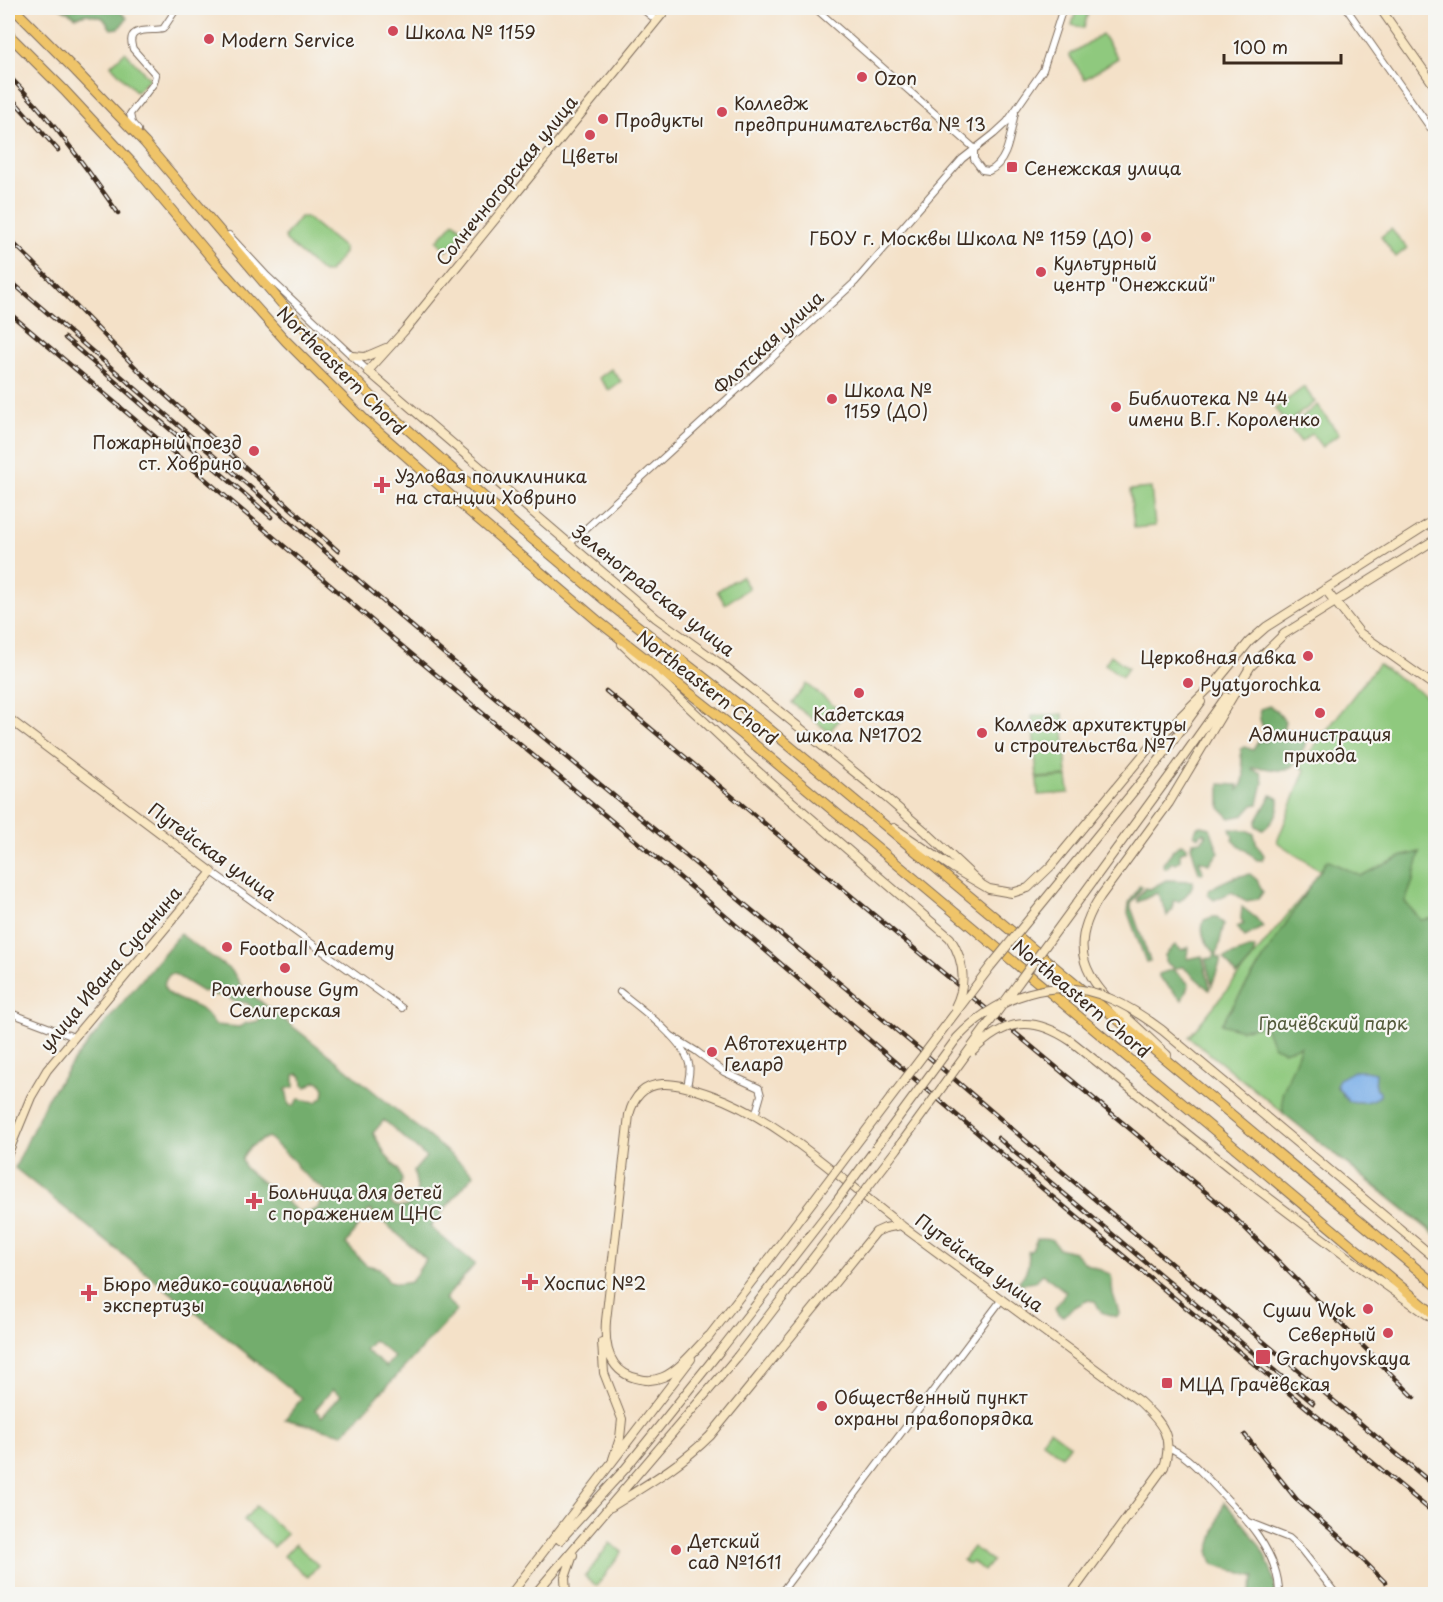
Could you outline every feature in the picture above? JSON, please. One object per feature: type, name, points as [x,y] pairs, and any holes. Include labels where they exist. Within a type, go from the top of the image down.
[{"type":"main road","name":"Northeastern Chord","points":[[13,8],[145,143],[289,312],[378,403],[612,606],[756,718],[1436,1285]]},
{"type":"main road","name":"Солнечногорская улица","points":[[368,371],[392,345],[667,8]]},
{"type":"main road","points":[[1380,8],[1436,88]]},
{"type":"main road","name":"Northeastern Chord","points":[[8,34],[64,90],[132,164],[286,341],[364,419],[598,621],[743,735],[1436,1318]]},
{"type":"main road","points":[[352,356],[365,357],[392,345]]},
{"type":"main road","name":"Зеленоградская улица","points":[[368,371],[656,618],[731,672],[883,795],[981,884]]},
{"type":"main road","points":[[835,786],[905,836],[981,884],[996,891],[1012,893],[1020,891],[1035,883],[1051,866],[1148,749],[1266,627],[1436,519]]},
{"type":"main road","points":[[536,1594],[737,1357],[832,1235],[1252,664],[1272,643],[1436,538]]},
{"type":"main road","points":[[1325,589],[1360,633],[1436,687]]},
{"type":"main road","points":[[598,621],[743,758],[950,938],[962,965],[963,982],[959,999],[932,1044]]},
{"type":"main road","points":[[1213,1100],[1112,1004],[1092,978],[1083,959],[1082,944],[1087,920],[1096,904],[1185,778],[1252,664]]},
{"type":"main road","points":[[527,1576],[1008,945],[1160,759],[1215,682]]},
{"type":"main road","name":"Путейская улица","points":[[8,718],[212,872]]},
{"type":"main road","name":"улица Ивана Сусанина","points":[[8,1153],[41,1078],[212,872]]},
{"type":"main road","points":[[511,1594],[625,1469],[723,1347],[957,1038],[991,1008],[1022,994],[1040,990],[1078,990],[1096,994],[1139,1013],[1436,1259]]},
{"type":"main road","points":[[953,1072],[983,1041],[1000,1029],[1027,1023],[1053,1029],[1296,1220],[1436,1318]]},
{"type":"main road","name":"Путейская улица","points":[[606,1321],[632,1104],[640,1091],[655,1085],[665,1083],[687,1087],[712,1095],[755,1116],[792,1140],[901,1225],[1140,1402],[1161,1425],[1169,1448]]},
{"type":"main road","points":[[611,1507],[661,1476],[696,1450],[710,1436],[876,1232],[901,1225]]},
{"type":"main road","points":[[606,1321],[606,1346],[613,1363],[628,1376],[645,1380],[664,1377],[673,1371],[709,1336]]},
{"type":"main road","points":[[606,1321],[602,1343],[603,1362],[608,1383],[621,1413],[622,1425],[620,1438],[609,1468]]},
{"type":"main road","points":[[1071,1594],[1158,1477],[1164,1467],[1169,1448]]},
{"type":"main road","points":[[566,1594],[565,1578],[577,1547]]},
{"type":"street","name":"Зеленоградская улица","points":[[177,8],[163,29],[144,30],[135,33],[132,38],[133,49],[156,75],[154,82],[131,110],[130,118],[186,186],[267,276],[368,371]]},
{"type":"street","points":[[641,8],[656,20]]},
{"type":"street","points":[[814,8],[974,148]]},
{"type":"street","name":"Флотская улица","points":[[569,544],[855,282],[962,159],[998,131],[1042,70],[1063,8]]},
{"type":"street","points":[[1346,8],[1436,136]]},
{"type":"street","name":"Флотская улица","points":[[974,148],[974,159],[982,170],[989,171],[999,165],[1007,147],[1016,109]]},
{"type":"street","name":"Путейская улица","points":[[212,872],[402,1008]]},
{"type":"street","points":[[620,992],[670,1035],[724,1072],[759,1088],[761,1095],[755,1116]]},
{"type":"street","points":[[8,1012],[74,1036]]},
{"type":"street","points":[[670,1035],[689,1062],[687,1087]]},
{"type":"street","points":[[780,1594],[1002,1299]]},
{"type":"street","points":[[1169,1448],[1187,1459],[1248,1522],[1273,1566],[1279,1594]]},
{"type":"street","points":[[1248,1522],[1289,1538],[1300,1548],[1336,1594]]},
{"type":"green space","points":[[61,8],[116,8],[127,18],[119,28],[111,29],[103,18],[87,14],[76,17]]},
{"type":"green space","points":[[1077,8],[1089,8],[1084,28],[1072,25]]},
{"type":"green space","points":[[1102,34],[1118,58],[1085,79],[1069,55]]},
{"type":"green space","points":[[125,52],[150,79],[136,92],[111,65]]},
{"type":"green space","points":[[300,217],[306,217],[344,248],[344,253],[329,272],[323,273],[286,241],[285,236]]},
{"type":"green space","points":[[454,222],[464,231],[447,251],[437,241]]},
{"type":"green space","points":[[1391,229],[1407,248],[1396,257],[1381,237]]},
{"type":"green space","points":[[611,369],[621,381],[609,390],[599,378]]},
{"type":"green space","points":[[1304,387],[1315,402],[1287,423],[1275,409]]},
{"type":"green space","points":[[1317,405],[1339,434],[1322,447],[1312,434],[1301,442],[1289,427]]},
{"type":"green space","points":[[1151,488],[1155,526],[1134,528],[1130,490]]},
{"type":"green space","points":[[741,576],[749,588],[725,604],[717,591]]},
{"type":"green space","points":[[1111,655],[1128,668],[1122,677],[1105,664]]},
{"type":"green space","name":"Грачёвский парк","points":[[1378,664],[1435,702],[1435,1235],[1189,1037],[1322,872],[1277,842],[1305,770],[1299,766]]},
{"type":"green space","points":[[807,684],[844,714],[829,732],[792,703]]},
{"type":"green space","points":[[1269,706],[1276,710],[1285,721],[1283,731],[1299,732],[1303,736],[1304,747],[1296,762],[1289,769],[1252,768],[1261,773],[1263,782],[1258,804],[1253,805],[1244,815],[1230,818],[1220,808],[1220,784],[1238,785],[1238,790],[1242,785],[1244,775],[1241,749],[1245,747],[1253,750],[1259,740],[1266,742],[1259,714],[1260,709]]},
{"type":"green space","points":[[1063,714],[1067,776],[1037,778],[1032,716]]},
{"type":"green space","points":[[1067,777],[1069,793],[1038,795],[1037,779]]},
{"type":"green space","points":[[1271,795],[1279,799],[1277,813],[1263,830],[1256,826],[1256,822]]},
{"type":"green space","points":[[1197,827],[1210,828],[1219,853],[1209,864],[1199,860],[1202,874],[1199,873],[1191,846],[1193,842],[1201,841],[1206,836],[1204,833],[1198,837],[1194,834]]},
{"type":"green space","points":[[1230,829],[1247,830],[1254,834],[1257,845],[1264,855],[1262,860],[1257,860],[1232,840]]},
{"type":"green space","points":[[1181,844],[1187,847],[1180,853],[1180,860],[1164,868],[1163,864],[1173,850]]},
{"type":"green space","name":"Грачёвский парк","points":[[1420,852],[1405,902],[1421,920],[1435,918],[1435,1233],[1283,1113],[1282,1094],[1301,1046],[1284,1051],[1274,1047],[1264,1025],[1241,1030],[1221,1024],[1327,860],[1360,876],[1403,856]],"holes":[[[1375,1081],[1375,1088],[1348,1101],[1336,1086]]]},
{"type":"green space","points":[[1250,874],[1257,880],[1263,892],[1258,899],[1246,901],[1232,892],[1214,900],[1208,895],[1208,891],[1223,882]]},
{"type":"green space","points":[[1166,880],[1193,881],[1185,897],[1180,901],[1173,901],[1173,909],[1167,916],[1157,893],[1138,902],[1137,899],[1145,888],[1150,889]]},
{"type":"green space","points":[[1140,885],[1142,887],[1131,904],[1131,910],[1150,961],[1146,962],[1128,913],[1129,903]]},
{"type":"green space","points":[[1242,907],[1263,927],[1245,937],[1237,927],[1244,924],[1241,918]]},
{"type":"green space","points":[[1217,917],[1224,924],[1217,954],[1220,963],[1212,985],[1205,959],[1213,958],[1215,953],[1206,942],[1202,930],[1204,920]]},
{"type":"green space","name":"Больница для детей с поражением ЦНС","points":[[180,934],[233,972],[242,987],[333,1058],[474,1174],[430,1227],[475,1264],[445,1299],[457,1310],[343,1434],[285,1419],[302,1398],[15,1168],[47,1099],[75,1059]],"holes":[[[170,974],[174,974],[203,992],[207,990],[214,995],[227,996],[233,1001],[247,1003],[260,1014],[259,1021],[239,1027],[215,1025],[202,1010],[168,993],[165,982]],[[298,1074],[302,1076],[303,1085],[306,1087],[316,1081],[320,1082],[324,1089],[323,1097],[316,1102],[299,1099],[293,1106],[289,1105],[286,1089],[294,1087],[294,1075]],[[384,1120],[426,1157],[414,1171],[417,1188],[416,1200],[409,1205],[400,1207],[390,1202],[402,1180],[398,1169],[387,1157],[373,1133]],[[268,1137],[295,1162],[298,1169],[328,1193],[317,1209],[302,1215],[245,1168],[243,1156],[248,1149]],[[370,1210],[426,1259],[411,1282],[398,1284],[389,1282],[379,1268],[366,1265],[346,1244]],[[374,1340],[394,1357],[386,1367],[365,1350]],[[333,1389],[341,1395],[322,1417],[315,1410]]]},
{"type":"green space","points":[[1175,945],[1182,950],[1188,947],[1188,959],[1202,956],[1209,990],[1183,967],[1174,968],[1165,962],[1165,955]]},
{"type":"green space","points":[[1255,948],[1251,960],[1236,975],[1224,958]]},
{"type":"green space","points":[[1173,969],[1189,984],[1182,1000],[1159,977],[1159,974]]},
{"type":"green space","points":[[1037,1239],[1051,1240],[1058,1248],[1074,1252],[1086,1264],[1110,1274],[1119,1314],[1116,1317],[1101,1312],[1095,1301],[1086,1300],[1063,1316],[1058,1314],[1055,1308],[1066,1292],[1043,1274],[1034,1282],[1021,1284],[1019,1281],[1026,1271],[1028,1252],[1032,1250]]},
{"type":"green space","points":[[1050,1430],[1070,1445],[1062,1456],[1042,1441]]},
{"type":"green space","points":[[1224,1502],[1251,1533],[1265,1555],[1274,1580],[1276,1594],[1249,1594],[1255,1577],[1213,1564],[1209,1551]]},
{"type":"green space","points":[[256,1506],[287,1534],[274,1547],[244,1520]]},
{"type":"green space","points":[[610,1543],[622,1552],[597,1586],[585,1577]]},
{"type":"green space","points":[[295,1544],[318,1565],[308,1577],[284,1556]]},
{"type":"green space","points":[[973,1547],[992,1561],[984,1571],[972,1561],[968,1564],[963,1560]]},
{"type":"water","points":[[1354,1071],[1376,1073],[1375,1088],[1380,1092],[1380,1096],[1365,1102],[1348,1101],[1336,1085],[1339,1079]]},
{"type":"railway","points":[[8,75],[52,124],[118,213]]},
{"type":"railway","points":[[8,94],[58,150]]},
{"type":"railway","points":[[8,238],[141,373],[338,551]]},
{"type":"railway","points":[[8,279],[484,688],[931,1059],[1436,1487]]},
{"type":"railway","points":[[8,312],[409,652],[702,896],[1037,1184],[1436,1515]]},
{"type":"railway","points":[[65,338],[271,517]]},
{"type":"railway","points":[[606,691],[1227,1210],[1414,1397]]},
{"type":"railway","points":[[998,1138],[1313,1403]]},
{"type":"railway","points":[[1245,1435],[1297,1500],[1343,1540],[1385,1582]]},
{"type":"place","name":"Школа № 1159","points":[[393,31]]},
{"type":"place","name":"Modern Service","points":[[209,39]]},
{"type":"place","name":"Ozon","points":[[862,77]]},
{"type":"place","name":"Колледж предпринимательства № 13","points":[[722,112]]},
{"type":"place","name":"Продукты","points":[[603,119]]},
{"type":"place","name":"Цветы","points":[[590,135]]},
{"type":"place","name":"Сенежская улица","points":[[1012,167]]},
{"type":"place","name":"ГБОУ г. Москвы Школа № 1159 (ДО)","points":[[1146,237]]},
{"type":"place","name":"Культурный центр \"Онежский\"","points":[[1041,272]]},
{"type":"place","name":"Школа № 1159 (ДО)","points":[[832,399]]},
{"type":"place","name":"Библиотека № 44 имени В.Г. Короленко","points":[[1116,407]]},
{"type":"place","name":"Пожарный поезд ст. Ховрино","points":[[254,451]]},
{"type":"place","name":"Узловая поликлиника на станции Ховрино","points":[[382,485]]},
{"type":"place","name":"Церковная лавка","points":[[1308,656]]},
{"type":"place","name":"Pyatyorochka","points":[[1188,683]]},
{"type":"place","name":"Кадетская школа №1702","points":[[859,693]]},
{"type":"place","name":"Администрация прихода","points":[[1320,713]]},
{"type":"place","name":"Колледж архитектуры и строительства №7","points":[[982,733]]},
{"type":"place","name":"Football Academy","points":[[227,947]]},
{"type":"place","name":"Powerhouse Gym Селигерская","points":[[285,968]]},
{"type":"place","name":"Автотехцентр Гелард","points":[[712,1052]]},
{"type":"place","name":"Больница для детей с поражением ЦНС","points":[[254,1201]]},
{"type":"place","name":"Хоспис №2","points":[[530,1282]]},
{"type":"place","name":"Бюро медико-социальной экспертизы","points":[[89,1293]]},
{"type":"place","name":"Суши Wok","points":[[1368,1309]]},
{"type":"place","name":"Северный","points":[[1388,1333]]},
{"type":"place","name":"Grachyovskaya","points":[[1263,1357]]},
{"type":"place","name":"МЦД Грачёвская","points":[[1167,1383]]},
{"type":"place","name":"Общественный пункт охраны правопорядка","points":[[822,1406]]},
{"type":"place","name":"Детский сад №1611","points":[[676,1550]]}]
